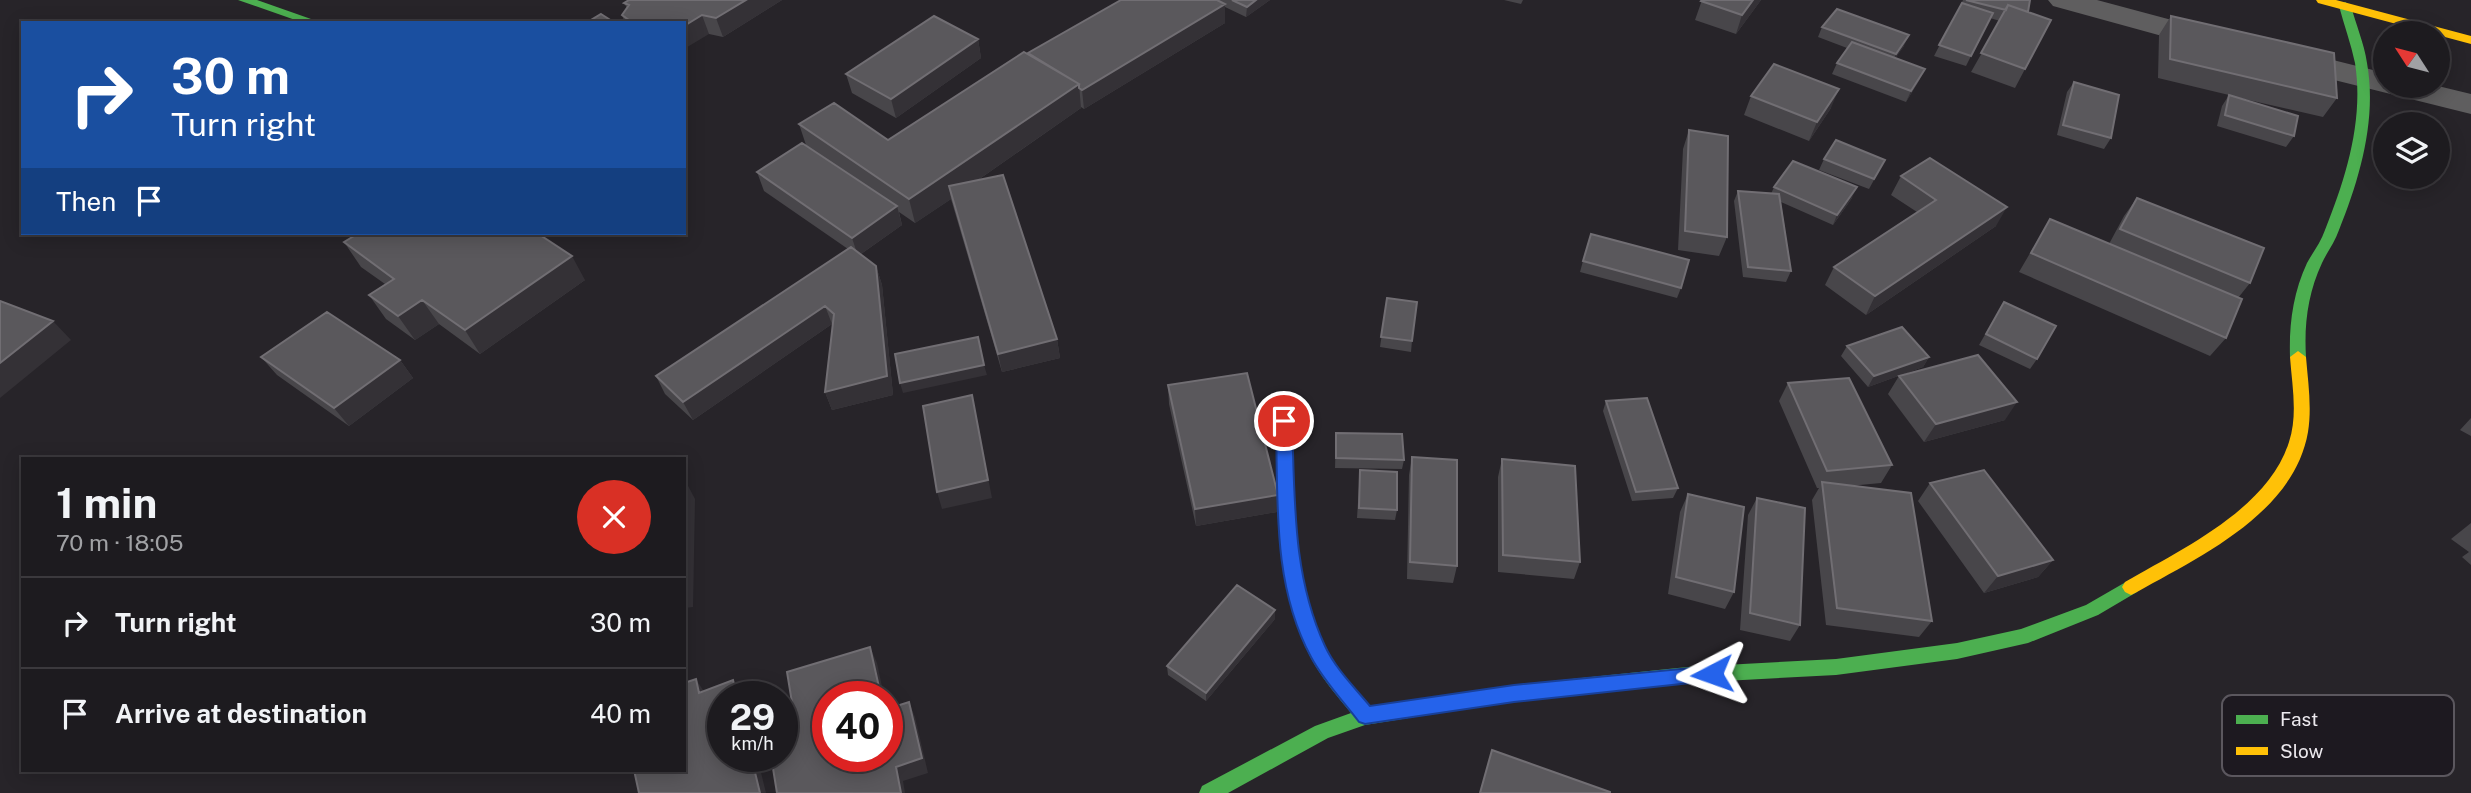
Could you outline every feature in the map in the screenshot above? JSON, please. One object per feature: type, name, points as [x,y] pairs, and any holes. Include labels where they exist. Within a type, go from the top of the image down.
[{"type":"main road","points":[[244,0],[305,19]]},
{"type":"main road","points":[[2322,0],[2397,21]]},
{"type":"main road","points":[[1209,793],[1322,732],[1365,716],[1514,693],[1687,676],[1836,667],[1956,651],[2022,637],[2092,610],[2204,543],[2254,507],[2283,474],[2297,443],[2302,407],[2296,330],[2299,303],[2313,265],[2331,234],[2354,165],[2373,80],[2361,64],[2345,6]]},
{"type":"main road","points":[[2450,35],[2471,40]]},
{"type":"main road","points":[[1284,421],[1288,537],[1294,588],[1318,653],[1365,716]]},
{"type":"street","points":[[2063,0],[2373,80]]},
{"type":"street","points":[[2450,96],[2471,104]]},
{"type":"building","points":[[629,0],[746,0],[716,18],[702,15],[686,25],[686,21],[630,21],[622,15],[629,5],[624,3]]},
{"type":"building","points":[[1121,0],[1217,0],[1225,4],[1082,90],[1079,84],[1028,53]]},
{"type":"building","points":[[1232,0],[1256,0],[1247,7]]},
{"type":"building","points":[[1702,0],[1753,0],[1742,15]]},
{"type":"building","points":[[1966,0],[2030,0],[2028,12],[2008,5],[2006,10]]},
{"type":"building","points":[[1962,3],[1993,13],[1971,56],[1939,45]]},
{"type":"building","points":[[2008,5],[2051,20],[2025,69],[1981,53]]},
{"type":"building","points":[[1837,9],[1909,35],[1896,54],[1822,27]]},
{"type":"building","points":[[601,14],[612,21],[589,21]]},
{"type":"building","points":[[934,16],[978,39],[891,99],[846,74]]},
{"type":"building","points":[[2171,16],[2334,53],[2337,98],[2170,59]]},
{"type":"building","points":[[1852,42],[1925,69],[1911,91],[1837,63]]},
{"type":"building","points":[[1024,52],[1079,84],[909,199],[799,124],[834,103],[888,140]]},
{"type":"building","points":[[1774,64],[1839,89],[1817,122],[1751,96]]},
{"type":"building","points":[[2074,82],[2119,95],[2111,138],[2063,125]]},
{"type":"building","points":[[2229,95],[2298,116],[2294,136],[2225,115]]},
{"type":"building","points":[[1689,130],[1728,136],[1727,237],[1685,231]]},
{"type":"building","points":[[1836,140],[1885,160],[1874,179],[1824,159]]},
{"type":"building","points":[[802,143],[897,206],[852,238],[757,172]]},
{"type":"building","points":[[1930,158],[2007,207],[1875,296],[1834,267],[1936,200],[1901,176]]},
{"type":"building","points":[[1793,161],[1857,187],[1837,215],[1774,187]]},
{"type":"building","points":[[1003,175],[1057,339],[998,354],[949,186]]},
{"type":"building","points":[[1738,191],[1779,194],[1791,271],[1748,267]]},
{"type":"building","points":[[2137,198],[2264,248],[2250,283],[2120,229]]},
{"type":"building","points":[[2050,219],[2242,299],[2226,338],[2031,253]]},
{"type":"building","points":[[1591,234],[1689,260],[1681,288],[1583,261]]},
{"type":"building","points":[[356,235],[540,235],[572,256],[465,330],[422,300],[398,316],[369,295],[394,279],[344,242]]},
{"type":"building","points":[[851,247],[876,266],[887,376],[825,392],[834,314],[825,306],[683,402],[656,376]]},
{"type":"building","points":[[1387,298],[1417,302],[1412,341],[1381,337]]},
{"type":"building","points":[[0,301],[53,321],[0,363]]},
{"type":"building","points":[[2004,302],[2056,326],[2037,359],[1986,334]]},
{"type":"building","points":[[327,312],[400,360],[334,408],[261,357]]},
{"type":"building","points":[[1902,327],[1929,357],[1874,376],[1847,346]]},
{"type":"building","points":[[978,337],[984,365],[900,383],[895,354]]},
{"type":"building","points":[[1978,355],[2017,402],[1936,424],[1899,376]]},
{"type":"building","points":[[1247,373],[1278,495],[1195,509],[1168,385]]},
{"type":"building","points":[[1849,378],[1892,465],[1827,471],[1788,383]]},
{"type":"building","points":[[972,395],[988,480],[937,492],[923,406]]},
{"type":"building","points":[[1647,398],[1678,488],[1636,492],[1606,401]]},
{"type":"building","points":[[1336,433],[1402,434],[1404,460],[1336,458]]},
{"type":"building","points":[[1412,457],[1457,460],[1457,566],[1410,562]]},
{"type":"building","points":[[1502,459],[1575,466],[1580,562],[1503,555]]},
{"type":"building","points":[[1360,470],[1397,472],[1397,510],[1359,508]]},
{"type":"building","points":[[1984,470],[2053,560],[1998,576],[1930,483]]},
{"type":"building","points":[[1822,482],[1911,493],[1932,621],[1837,608]]},
{"type":"building","points":[[1688,494],[1744,507],[1734,592],[1676,577]]},
{"type":"building","points":[[1757,498],[1805,508],[1800,625],[1750,613]]},
{"type":"building","points":[[1237,585],[1275,610],[1206,693],[1167,666]]},
{"type":"building","points":[[870,647],[878,681],[812,681],[812,772],[897,772],[901,793],[777,793],[774,772],[798,772],[798,681],[788,681],[787,672]]},
{"type":"building","points":[[696,679],[699,693],[707,690],[707,772],[755,772],[760,793],[639,793],[634,772],[686,772],[686,682]]},
{"type":"building","points":[[909,702],[922,758],[903,765],[903,704]]},
{"type":"building","points":[[1492,750],[1610,792],[1610,793],[1480,793]]},
{"type":"traffic: fast","points":[[244,0],[305,19]]},
{"type":"traffic: fast","points":[[2298,357],[2298,321],[2302,298],[2309,275],[2330,235],[2353,170],[2364,106],[2361,63],[2345,6]]},
{"type":"traffic: fast","points":[[1284,421],[1288,538],[1298,596],[1306,625],[1322,661],[1365,716]]},
{"type":"traffic: fast","points":[[1209,793],[1322,732],[1365,716],[1514,693],[1687,675],[1836,667],[1957,651],[2022,637],[2092,610],[2131,587]]},
{"type":"traffic: slow","points":[[2322,0],[2471,40]]},
{"type":"traffic: slow","points":[[2131,587],[2228,528],[2271,490],[2287,467],[2297,443],[2301,422],[2298,357]]},
{"type":"route","points":[[1284,421],[1288,537],[1294,588],[1318,653],[1365,716],[1514,693],[1712,674]]}]
